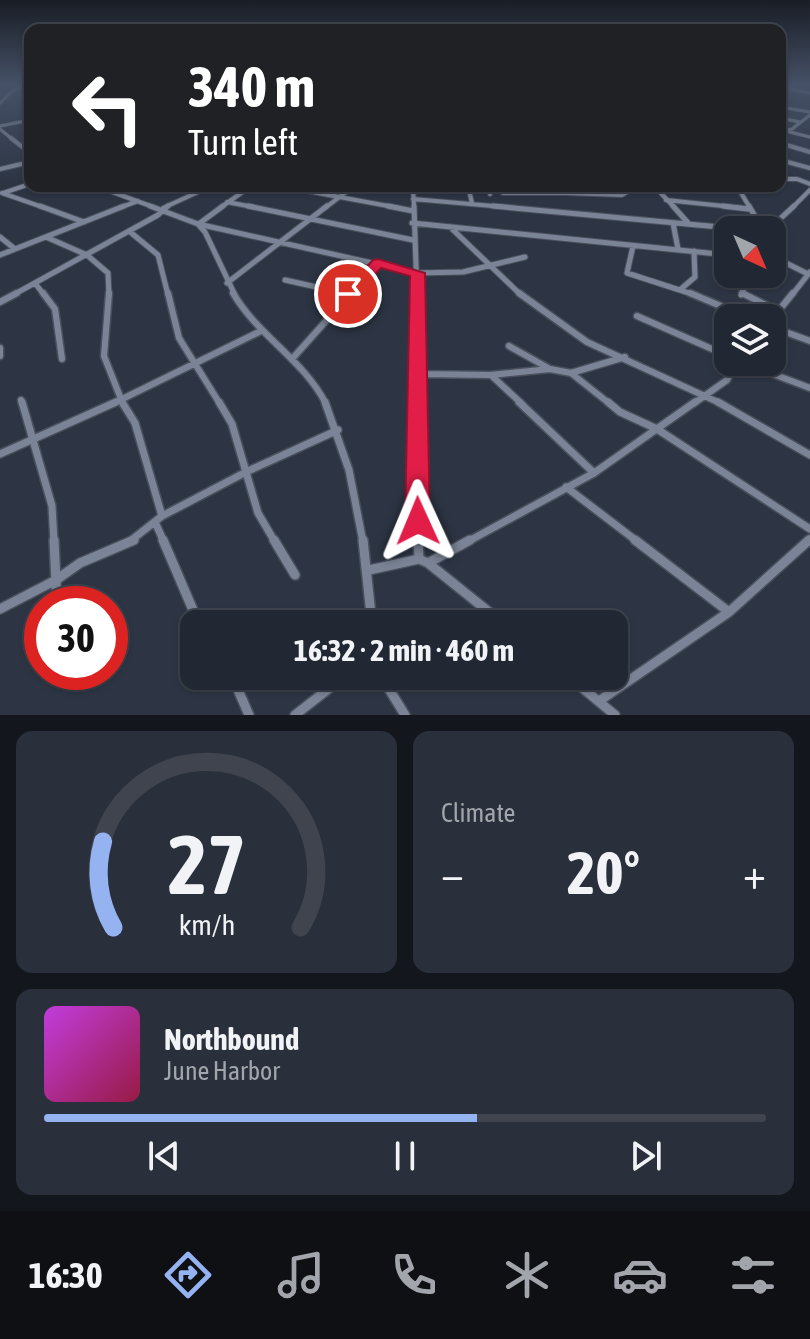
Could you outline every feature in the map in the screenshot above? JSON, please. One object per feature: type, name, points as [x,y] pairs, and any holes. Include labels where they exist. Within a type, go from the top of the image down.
[{"type":"street","points":[[786,129],[806,117]]},
{"type":"street","points":[[786,119],[800,122]]},
{"type":"street","points":[[0,127],[24,121]]},
{"type":"street","points":[[0,127],[24,148]]},
{"type":"street","points":[[786,131],[810,137]]},
{"type":"street","points":[[786,145],[810,152]]},
{"type":"street","points":[[786,162],[810,168]]},
{"type":"street","points":[[0,169],[24,163]]},
{"type":"street","points":[[786,179],[810,184]]},
{"type":"street","points":[[1,194],[24,186]]},
{"type":"street","points":[[784,216],[810,190]]},
{"type":"street","points":[[115,192],[199,223],[417,273],[463,272],[525,257]]},
{"type":"street","points":[[0,302],[163,212],[162,209],[198,192]]},
{"type":"street","points":[[199,223],[242,192]]},
{"type":"street","points":[[309,192],[413,211]]},
{"type":"street","points":[[227,283],[346,192]]},
{"type":"street","points":[[413,192],[418,374],[415,416],[424,561],[486,610]]},
{"type":"street","points":[[469,192],[472,203]]},
{"type":"street","points":[[502,192],[622,195],[627,192]]},
{"type":"street","points":[[659,192],[689,224]]},
{"type":"street","points":[[740,192],[754,216]]},
{"type":"street","points":[[1,194],[84,222]]},
{"type":"street","points":[[413,199],[714,226]]},
{"type":"street","points":[[666,200],[748,209]]},
{"type":"street","points":[[0,255],[138,201]]},
{"type":"street","points":[[227,202],[413,240]]},
{"type":"street","points":[[199,223],[240,306],[261,331],[302,366],[318,388],[338,430],[369,570],[371,610]]},
{"type":"street","points":[[412,223],[714,253]]},
{"type":"street","points":[[673,223],[678,249]]},
{"type":"street","points":[[450,227],[523,297],[587,342],[704,394],[810,455]]},
{"type":"street","points":[[129,231],[158,255],[179,338],[232,424],[258,513],[295,575]]},
{"type":"street","points":[[0,237],[15,249]]},
{"type":"street","points":[[46,237],[87,255],[108,273],[104,356],[121,400],[135,423],[159,519],[194,610]]},
{"type":"street","points":[[633,246],[627,273],[681,289],[716,304]]},
{"type":"street","points":[[681,289],[695,277],[694,251]]},
{"type":"street","points":[[292,359],[378,263]]},
{"type":"street","points":[[784,304],[809,273],[786,263]]},
{"type":"street","points":[[285,280],[348,294]]},
{"type":"street","points":[[35,283],[55,309],[62,359]]},
{"type":"street","points":[[744,288],[741,295],[762,304]]},
{"type":"street","points":[[637,316],[714,350]]},
{"type":"street","points":[[0,454],[121,400],[261,331]]},
{"type":"street","points":[[786,332],[810,341]]},
{"type":"street","points":[[509,346],[550,369]]},
{"type":"street","points":[[0,348],[0,356]]},
{"type":"street","points":[[418,374],[491,375],[550,369],[571,373],[625,357]]},
{"type":"street","points":[[571,373],[620,412],[657,429],[810,529]]},
{"type":"street","points":[[491,375],[594,473]]},
{"type":"street","points":[[369,570],[424,561],[594,473],[730,376]]},
{"type":"street","points":[[777,376],[810,388]]},
{"type":"street","points":[[21,400],[52,506],[56,586]]},
{"type":"street","points":[[0,609],[56,580],[80,563],[134,540],[159,519],[248,471],[338,430]]},
{"type":"street","points":[[566,487],[729,612]]},
{"type":"street","points":[[599,701],[729,612],[810,539]]},
{"type":"street","points":[[238,690],[249,715]]},
{"type":"street","points":[[295,715],[327,690]]},
{"type":"street","points":[[390,690],[405,715]]},
{"type":"street","points":[[585,690],[615,715]]},
{"type":"route","points":[[348,294],[378,263],[417,273],[419,348],[415,416],[418,521]]}]
